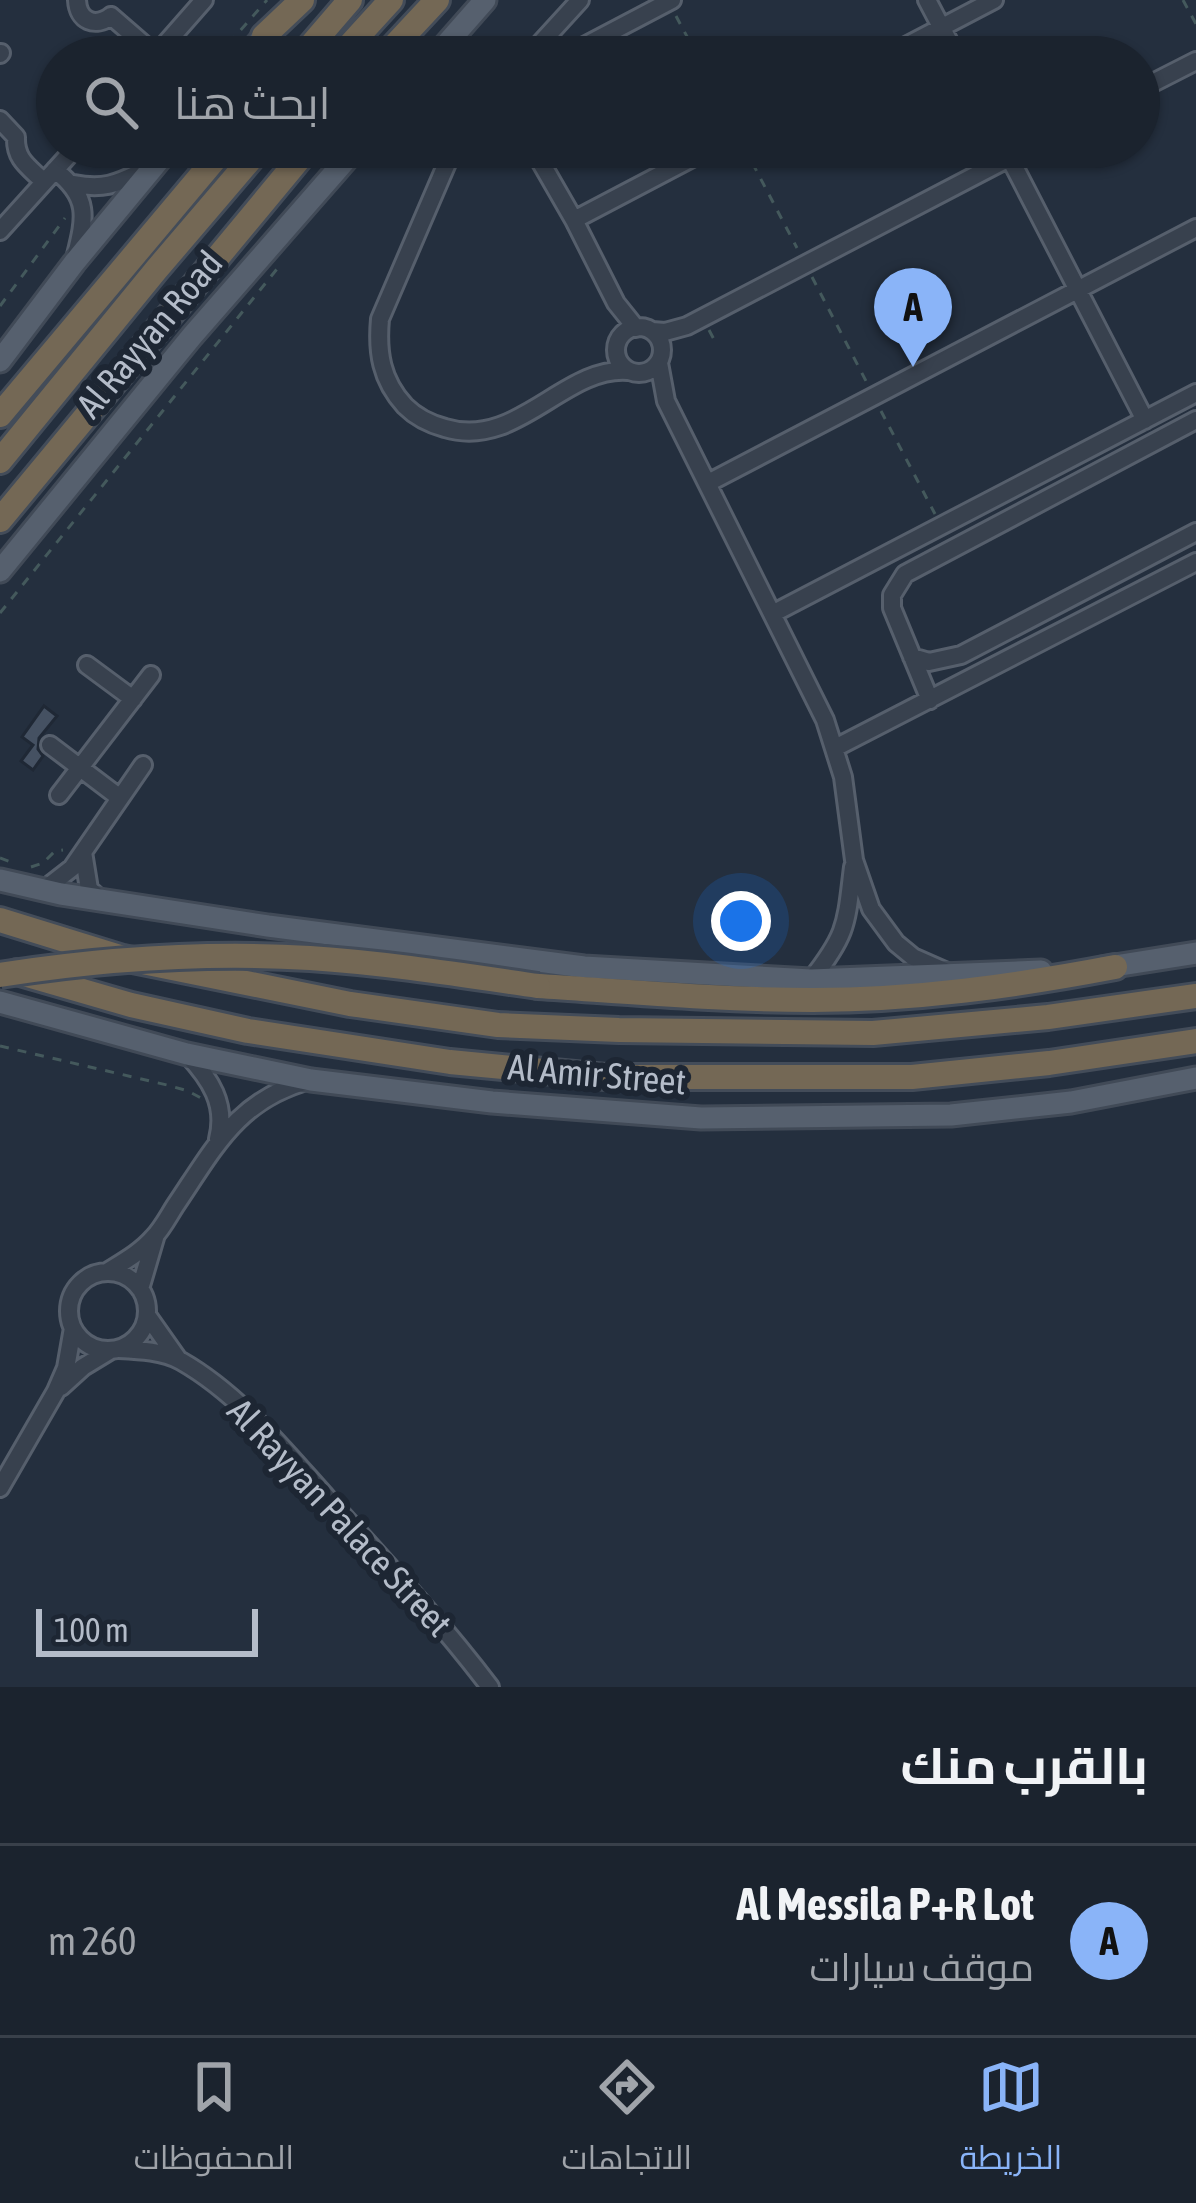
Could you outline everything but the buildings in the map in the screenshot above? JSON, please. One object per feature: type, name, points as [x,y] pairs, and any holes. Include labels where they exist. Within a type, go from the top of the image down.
[{"type":"highway","points":[[264,36],[298,0]]},
{"type":"highway","points":[[319,36],[350,0]]},
{"type":"highway","points":[[358,36],[391,0]]},
{"type":"highway","points":[[403,36],[436,0]]},
{"type":"highway","name":"Al Rayyan Road","points":[[0,415],[207,168]]},
{"type":"highway","name":"Al Rayyan Road","points":[[0,461],[243,168]]},
{"type":"highway","points":[[0,520],[292,168]]},
{"type":"highway","name":"Al Amir Street","points":[[0,920],[123,958],[350,1004],[498,1025],[873,1033],[1048,1017],[1196,995]]},
{"type":"highway","points":[[0,971],[226,956],[310,958],[538,986],[817,1000],[1011,986],[1115,967]]},
{"type":"highway","name":"Al Amir Street","points":[[0,971],[284,1037],[450,1062],[606,1077],[912,1077],[1196,1041]]},
{"type":"main road","points":[[453,36],[484,0]]},
{"type":"main road","points":[[0,361],[151,168]]},
{"type":"main road","name":"Al Rayyan Road","points":[[0,571],[192,336],[339,168]]},
{"type":"main road","points":[[0,880],[268,926],[584,967],[811,980],[1115,967],[1196,953]]},
{"type":"main road","name":"Al Amir Street","points":[[0,1002],[187,1054],[311,1080],[492,1102],[701,1118],[951,1115],[1071,1102],[1196,1078]]},
{"type":"street","points":[[172,36],[204,0]]},
{"type":"street","points":[[547,36],[580,0]]},
{"type":"street","points":[[927,0],[945,36]]},
{"type":"street","points":[[926,36],[994,0]]},
{"type":"street","points":[[603,36],[670,1]]},
{"type":"street","points":[[79,14],[100,22],[114,8],[138,36]]},
{"type":"street","points":[[1160,79],[1196,61]]},
{"type":"street","points":[[0,120],[16,137],[18,156],[36,167]]},
{"type":"street","points":[[37,168],[81,189],[115,184],[149,168]]},
{"type":"street","points":[[0,231],[57,168]]},
{"type":"street","points":[[445,168],[380,319],[378,344],[382,369],[393,392],[430,424],[453,431],[495,429],[596,375],[652,369],[687,326]]},
{"type":"street","points":[[544,168],[631,337]]},
{"type":"street","points":[[574,220],[673,168]]},
{"type":"street","points":[[596,375],[631,337],[687,326],[979,168]]},
{"type":"street","points":[[1015,168],[1145,420]]},
{"type":"street","points":[[74,262],[82,220],[81,189]]},
{"type":"street","points":[[708,483],[1196,228]]},
{"type":"street","points":[[631,337],[660,340],[666,401],[808,681],[835,748],[854,860],[871,909],[896,944],[953,974]]},
{"type":"street","points":[[631,337],[618,359],[666,401]]},
{"type":"street","points":[[774,613],[1196,393]]},
{"type":"street","points":[[930,700],[892,608],[892,596],[905,574],[1196,420]]},
{"type":"street","points":[[912,657],[929,662],[961,655],[1196,532]]},
{"type":"street","points":[[835,748],[1196,562]]},
{"type":"street","points":[[87,665],[134,700]]},
{"type":"street","points":[[59,795],[151,676]]},
{"type":"street","points":[[50,745],[120,798]]},
{"type":"street","points":[[45,890],[72,868],[143,765]]},
{"type":"street","points":[[83,852],[89,889],[101,900]]},
{"type":"street","points":[[811,980],[845,927],[854,860]]},
{"type":"street","points":[[187,1054],[218,1098],[222,1113],[216,1145]]},
{"type":"street","points":[[0,1488],[66,1368],[75,1291],[155,1237],[216,1145],[260,1099],[311,1080]]},
{"type":"street","points":[[140,1289],[155,1237]]},
{"type":"street","points":[[56,1391],[83,1367],[132,1342],[142,1330],[147,1316],[140,1289],[132,1280],[107,1272]]},
{"type":"street","name":"Al Rayyan Palace Street","points":[[147,1316],[178,1359],[223,1390],[275,1441],[448,1631],[490,1687]]},
{"type":"street","points":[[73,1328],[89,1345],[115,1349]]},
{"type":"street","name":"Al Rayyan Palace Street","points":[[115,1349],[178,1359]]},
{"type":"path","points":[[235,36],[267,0]]},
{"type":"path","points":[[1183,0],[1196,24]]},
{"type":"path","points":[[670,1],[688,36]]},
{"type":"path","points":[[0,306],[81,189],[106,168]]},
{"type":"path","points":[[755,168],[941,526]]},
{"type":"path","points":[[0,613],[281,263]]},
{"type":"path","points":[[0,858],[34,867],[55,851],[83,852]]},
{"type":"path","points":[[0,1046],[188,1091],[222,1113]]},
{"type":"place","name":"Al Messila P+R Lot","points":[[913,367]]}]
